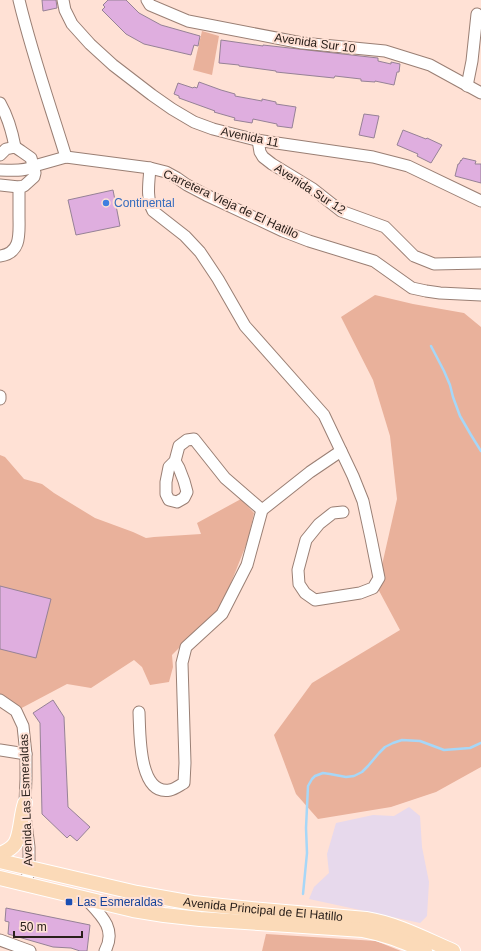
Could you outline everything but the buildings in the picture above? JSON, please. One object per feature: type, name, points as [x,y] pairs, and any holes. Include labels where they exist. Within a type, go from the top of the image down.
[{"type":"main road","points":[[0,854],[11,848],[16,842],[19,835],[25,803]]},
{"type":"main road","name":"Avenida Principal de El Hatillo","points":[[0,861],[122,889],[193,903],[379,921],[453,951]]},
{"type":"main road","name":"Avenida Principal de El Hatillo","points":[[0,878],[133,910],[200,919],[378,932],[425,951]]},
{"type":"street","points":[[15,187],[5,183],[0,171],[32,168],[34,166],[66,157],[47,100],[19,0]]},
{"type":"street","name":"Avenida 11","points":[[63,0],[72,24],[90,44],[113,65],[167,106],[194,122],[213,129],[258,140],[373,157],[408,166],[481,201]]},
{"type":"street","name":"Avenida Sur 10","points":[[147,0],[150,5],[188,21],[302,43],[385,51],[430,65],[481,94]]},
{"type":"street","points":[[467,86],[472,61],[477,14]]},
{"type":"street","points":[[0,103],[8,118],[15,147],[31,158],[35,173],[34,177],[24,186],[15,187],[0,185]]},
{"type":"street","name":"Avenida Sur 12","points":[[258,140],[260,152],[263,157],[272,164],[313,189],[341,212],[385,227],[414,256],[434,264],[481,263]]},
{"type":"street","points":[[0,154],[6,149],[15,147]]},
{"type":"street","name":"Carretera Vieja de El Hatillo","points":[[66,157],[150,168],[166,172],[206,195],[283,231],[309,241],[374,261],[412,288],[426,291],[481,295]]},
{"type":"street","points":[[150,168],[149,199],[150,206],[153,211],[185,236],[200,252],[218,279],[245,326],[324,415],[342,451],[363,501],[379,578],[373,588],[360,593],[316,600],[304,593],[299,584],[298,570],[306,540],[319,524],[333,513],[343,512]]},
{"type":"street","points":[[0,256],[8,255],[14,249],[19,240],[15,187]]},
{"type":"street","points":[[174,461],[179,446],[187,440],[194,439],[226,478],[262,510]]},
{"type":"street","points":[[139,712],[141,752],[145,771],[152,783],[160,790],[171,790],[184,782],[186,763],[182,663],[186,647],[222,614],[247,565],[262,510],[310,472],[342,451]]},
{"type":"street","name":"Avenida Las Esmeraldas","points":[[0,700],[16,711],[23,726],[26,754],[25,803],[29,847],[29,868],[26,885]]},
{"type":"street","points":[[0,750],[26,754]]},
{"type":"street","points":[[87,900],[101,915],[107,925],[110,934],[105,951]]},
{"type":"street","points":[[0,940],[30,951]]},
{"type":"shaded area","points":[[202,31],[219,36],[212,75],[193,70]]},
{"type":"shaded area","points":[[375,295],[413,304],[464,313],[481,327],[481,767],[436,792],[391,807],[318,819],[296,794],[274,735],[312,683],[400,630],[377,587],[397,499],[390,436],[373,380],[341,317]]},
{"type":"shaded area","points":[[0,455],[5,457],[24,479],[42,484],[95,518],[146,538],[201,534],[197,523],[241,499],[254,513],[248,540],[219,613],[200,627],[172,655],[173,667],[169,682],[150,685],[142,667],[134,660],[91,688],[67,684],[16,711],[0,700]]},
{"type":"shaded area","points":[[409,807],[420,816],[422,847],[429,882],[427,916],[420,923],[309,899],[314,887],[329,873],[327,854],[336,823],[373,815],[394,816]]},
{"type":"shaded area","points":[[266,934],[376,941],[401,951],[262,951]]},
{"type":"waterway","points":[[431,346],[450,385],[460,416],[481,451]]},
{"type":"waterway","points":[[303,894],[307,853],[306,828],[308,786],[315,776],[323,773],[346,777],[354,776],[362,772],[385,747],[402,740],[420,741],[444,750],[470,748],[481,743]]},
{"type":"place","name":"Continental","points":[[106,203]]},
{"type":"place","name":"Las Esmeraldas","points":[[69,902]]}]
